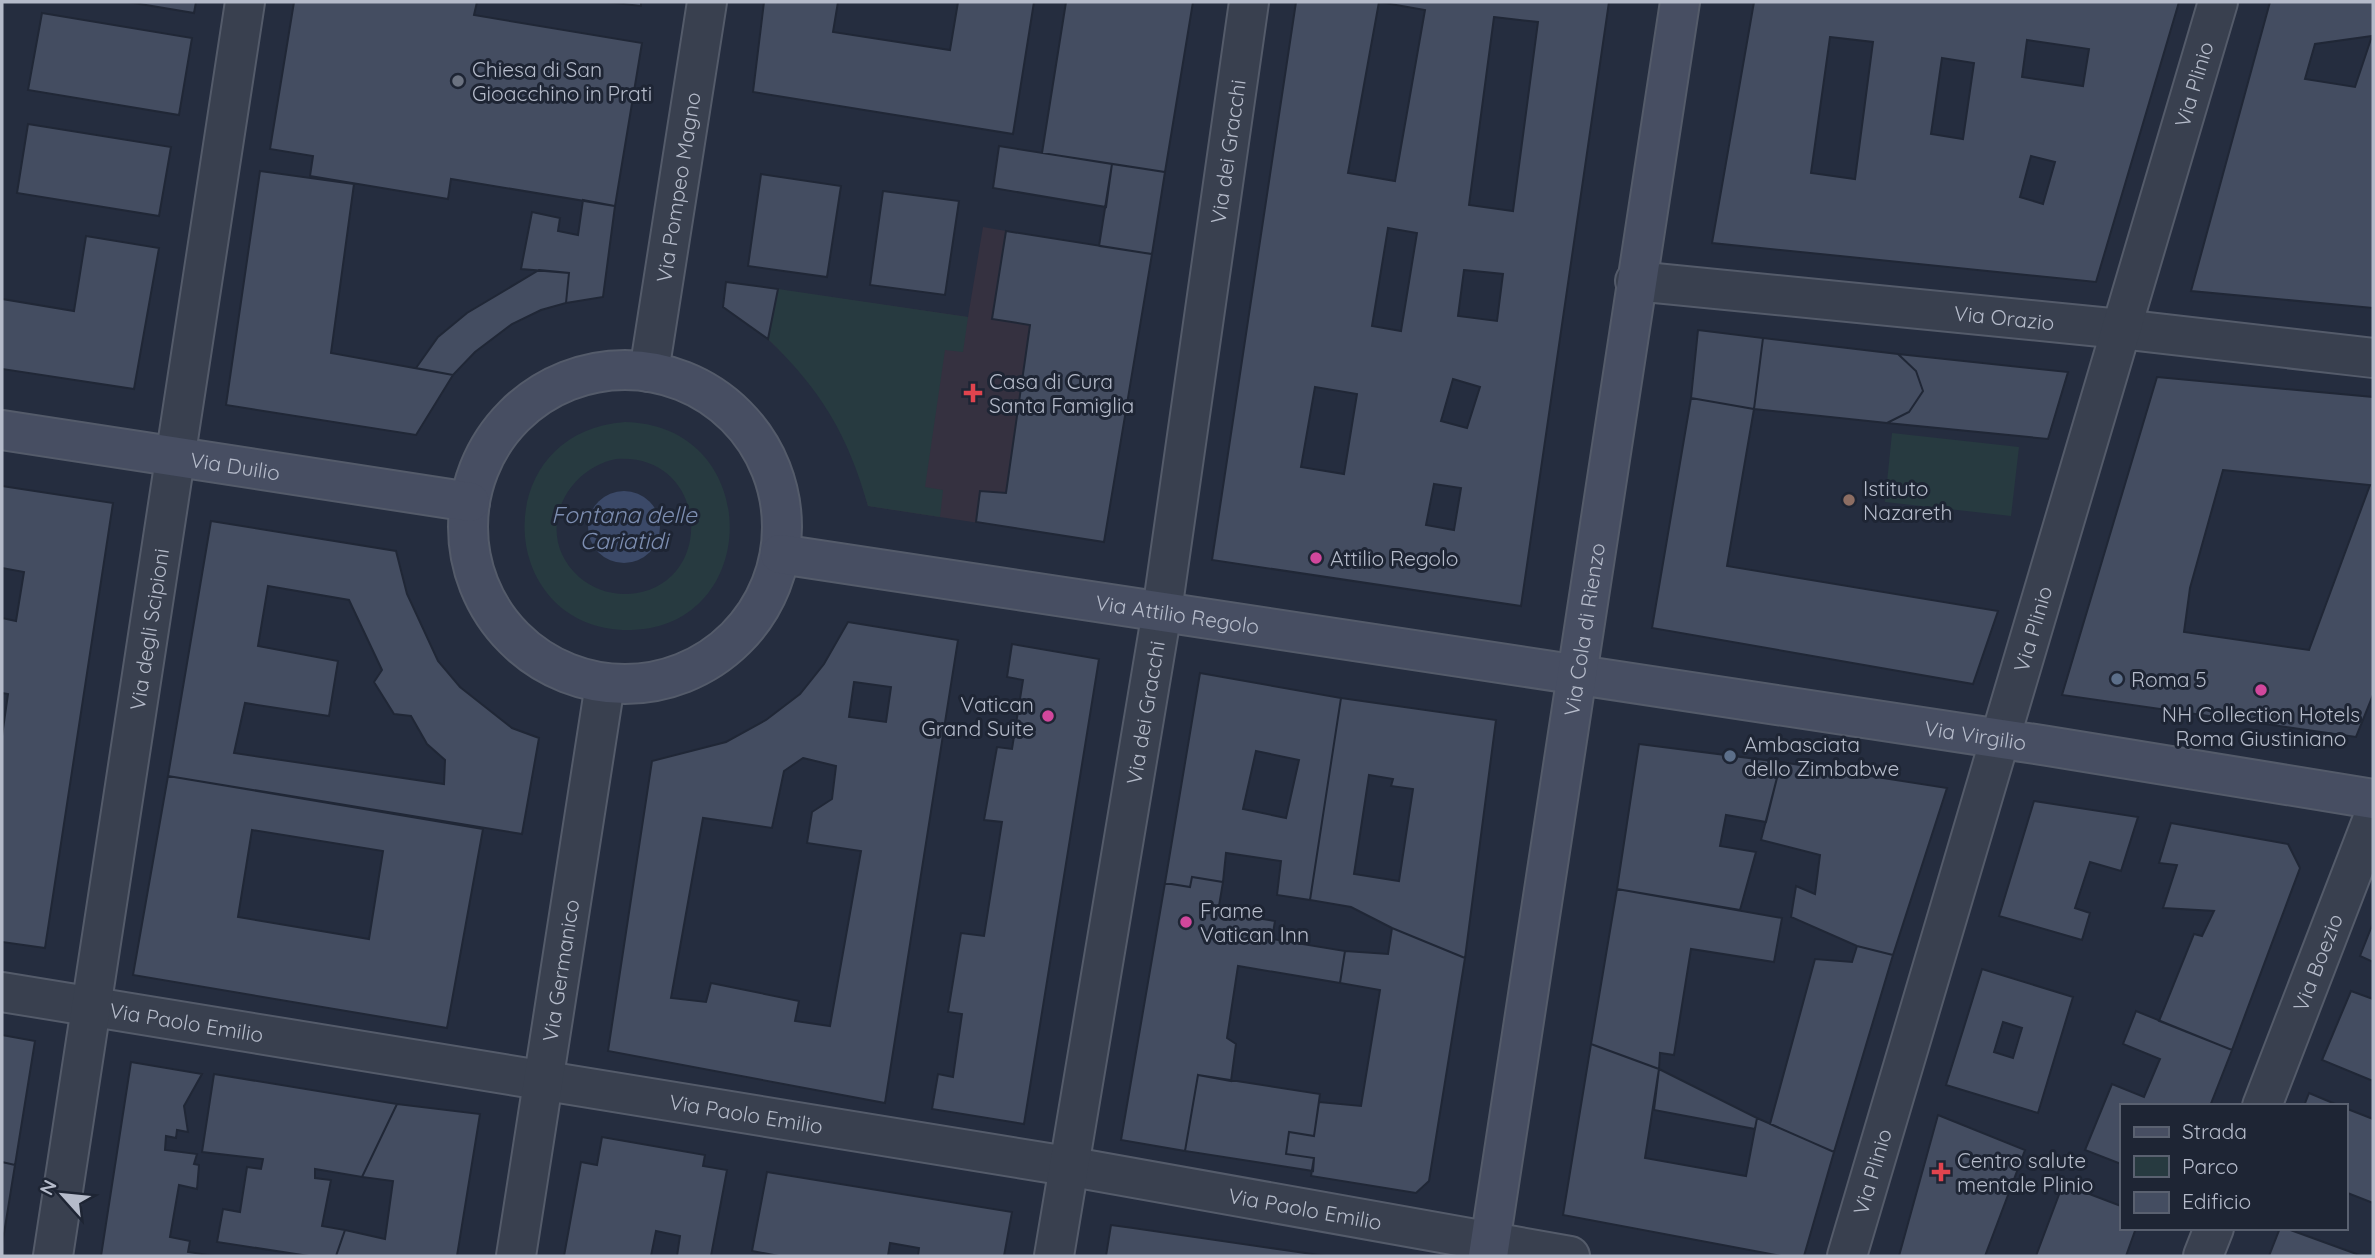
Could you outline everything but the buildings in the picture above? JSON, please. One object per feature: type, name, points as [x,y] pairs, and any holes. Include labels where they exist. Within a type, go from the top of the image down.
[{"type":"street","name":"Via degli Scipioni","points":[[53,1256],[245,2]]},
{"type":"street","name":"Via Pompeo Magno","points":[[649,372],[707,2]]},
{"type":"street","name":"Via dei Gracchi","points":[[1054,1256],[1162,611],[1249,2]]},
{"type":"street","name":"Via Cola di Rienzo","points":[[1489,1249],[1578,674],[1635,281],[1680,2]]},
{"type":"street","name":"Via Plinio","points":[[1847,1256],[2218,2]]},
{"type":"street","name":"Via Orazio","points":[[1635,281],[2121,329],[2373,358]]},
{"type":"street","points":[[625,369],[649,372],[677,378],[708,393],[734,413],[755,438],[766,456],[780,498],[780,554],[773,580],[756,615],[715,656],[699,667],[663,680],[605,684],[578,678],[540,660],[507,632],[494,615],[484,597],[470,556],[470,502],[477,476],[494,441],[534,399],[587,374],[625,369]]},
{"type":"street","name":"Via Duilio","points":[[2,430],[470,502]]},
{"type":"street","name":"Via Attilio Regolo","points":[[780,554],[1578,674]]},
{"type":"street","name":"Via Virgilio","points":[[1578,674],[2373,799]]},
{"type":"street","name":"Via Germanico","points":[[516,1256],[605,684]]},
{"type":"street","name":"Via Boezio","points":[[2263,1104],[2373,818]]},
{"type":"street","name":"Via Paolo Emilio","points":[[2,992],[542,1083],[1067,1166],[1489,1249],[1570,1256]]},
{"type":"street","points":[[2203,1256],[2213,1230]]},
{"type":"shaded area","name":"Casa di Cura Santa Famiglia","points":[[983,227],[1006,231],[1104,542],[868,506],[855,460],[832,414],[803,373],[768,339],[723,307],[726,282],[968,317]]},
{"type":"green space","points":[[778,289],[968,317],[963,352],[945,350],[925,487],[943,490],[940,517],[868,506],[842,435],[818,396],[768,339]]},
{"type":"green space","points":[[625,422],[671,432],[703,455],[723,488],[730,526],[724,563],[706,596],[675,620],[632,630],[587,622],[553,600],[533,568],[525,531],[530,493],[548,459],[579,434]],"holes":[[[616,459],[647,463],[670,476],[685,497],[691,522],[689,547],[677,569],[657,586],[628,594],[602,590],[579,577],[565,561],[558,543],[560,507],[581,476],[597,466]]]},
{"type":"green space","points":[[1892,433],[2019,447],[2011,516],[1885,502]]},
{"type":"water","name":"Fontana delle Cariatidi","points":[[624,491],[644,497],[654,507],[660,527],[654,547],[644,557],[624,563],[604,557],[594,547],[588,527],[594,507],[604,497]]},
{"type":"place","name":"Chiesa di San Gioacchino in Prati","points":[[458,81]]},
{"type":"place","name":"Casa di Cura Santa Famiglia","points":[[973,393]]},
{"type":"place","name":"Istituto Nazareth","points":[[1849,500]]},
{"type":"place","name":"Attilio Regolo","points":[[1316,558]]},
{"type":"place","name":"Roma 5","points":[[2117,679]]},
{"type":"place","name":"NH Collection Hotels Roma Giustiniano","points":[[2261,690]]},
{"type":"place","name":"Vatican Grand Suite","points":[[1048,716]]},
{"type":"place","name":"Ambasciata dello Zimbabwe","points":[[1730,756]]},
{"type":"place","name":"Frame Vatican Inn","points":[[1186,922]]},
{"type":"place","name":"Centro salute mentale Plinio","points":[[1941,1172]]}]
